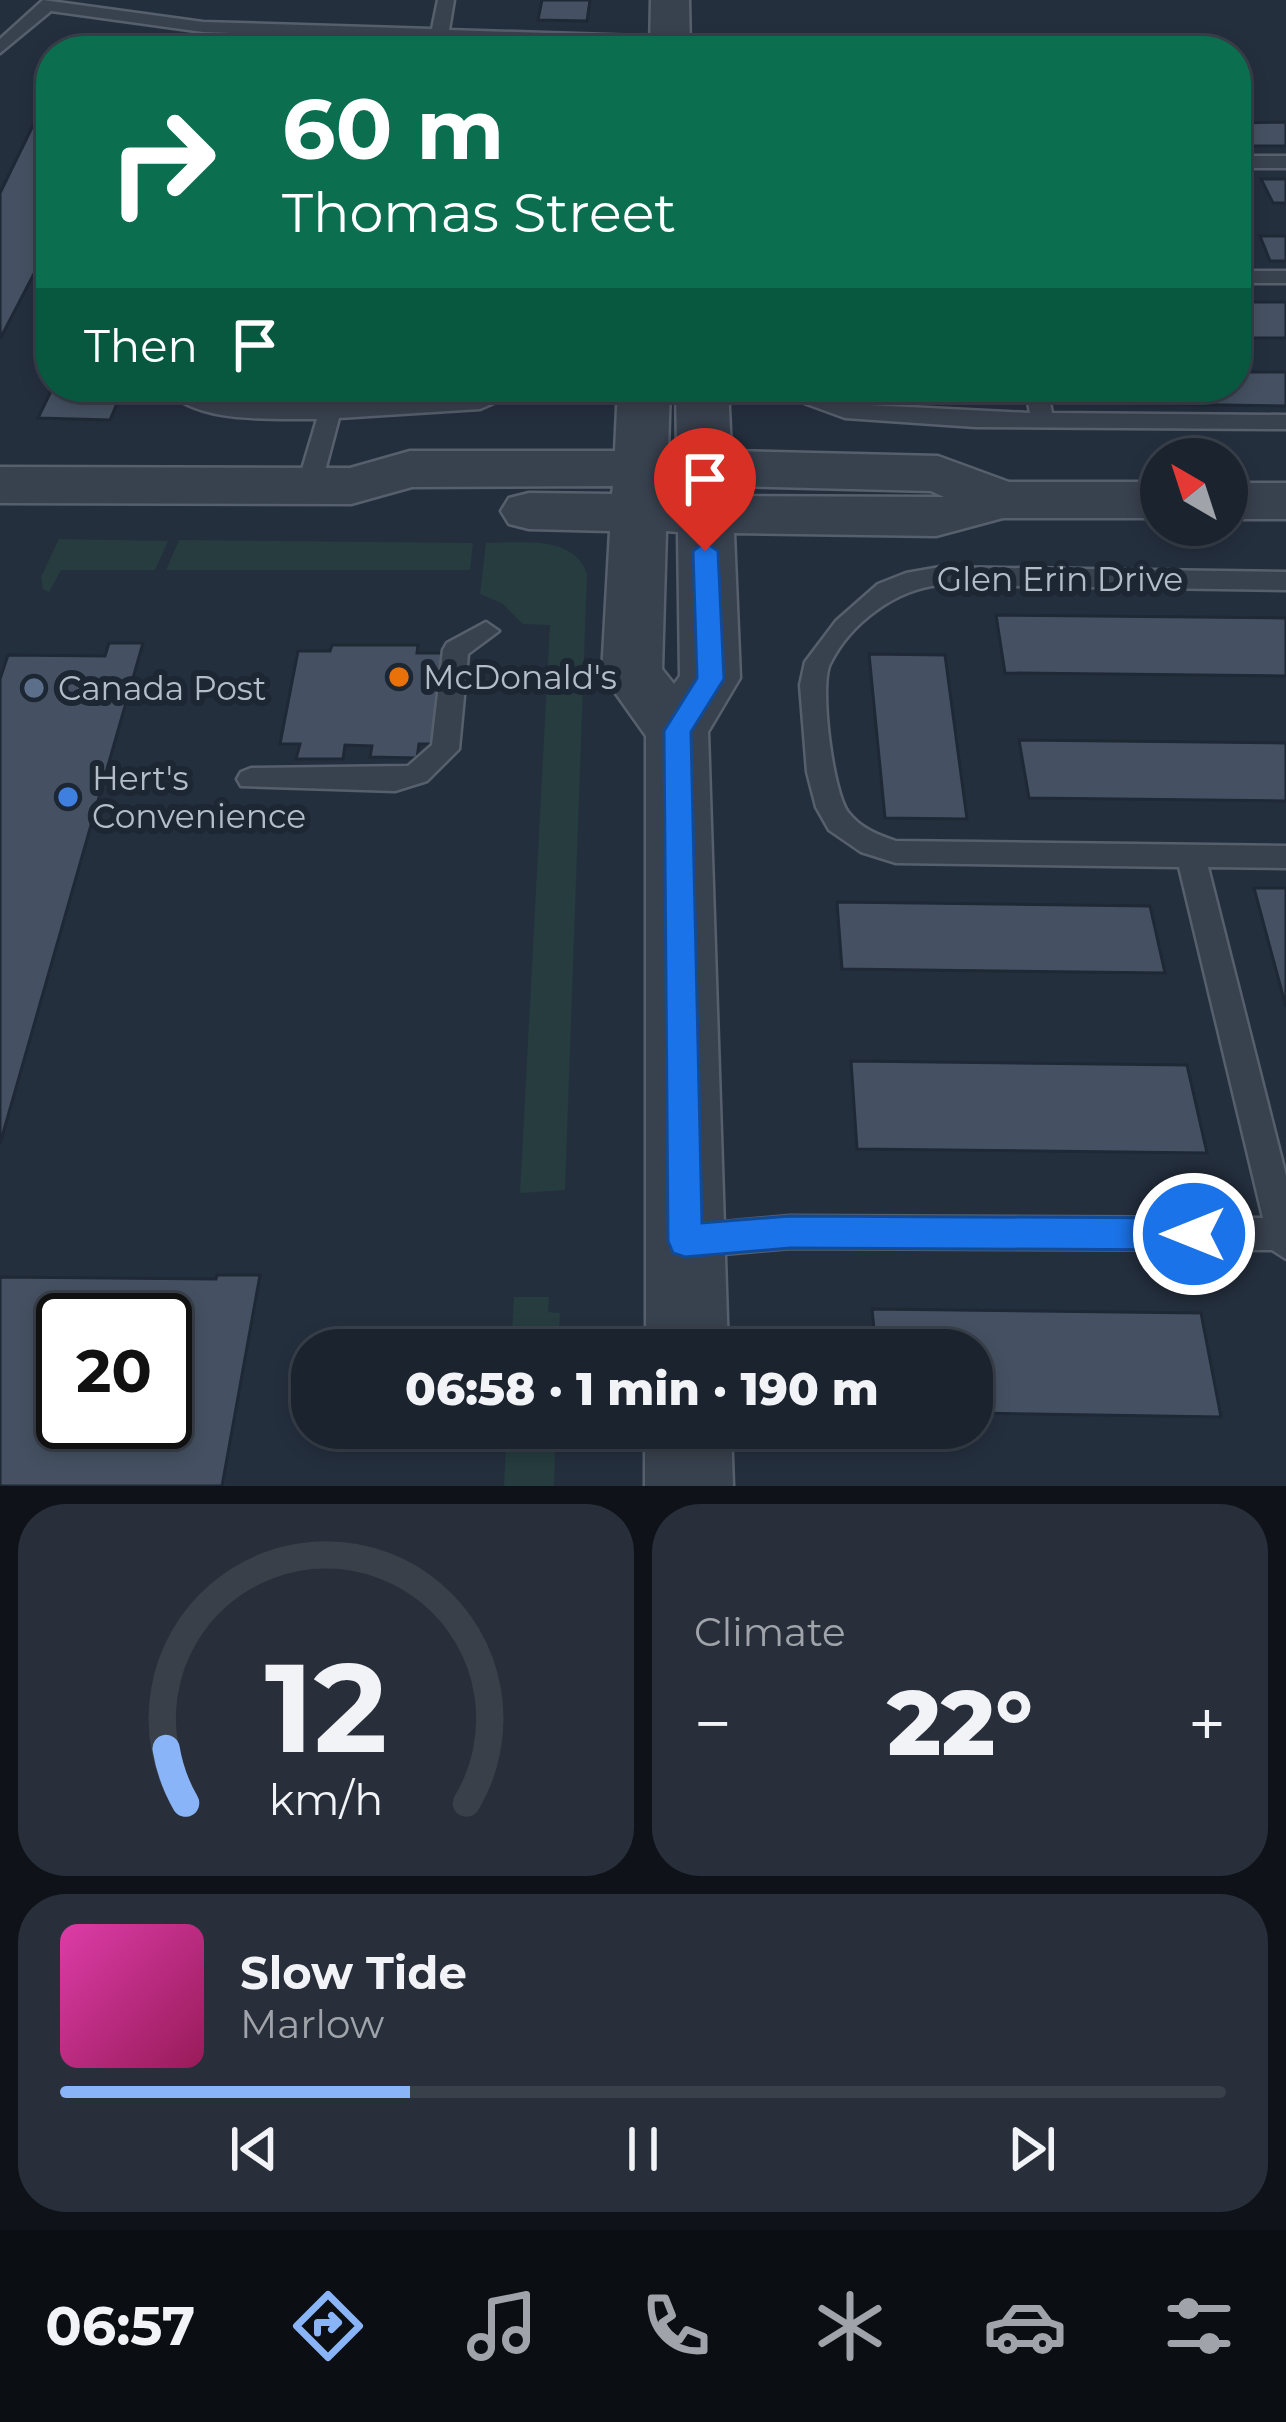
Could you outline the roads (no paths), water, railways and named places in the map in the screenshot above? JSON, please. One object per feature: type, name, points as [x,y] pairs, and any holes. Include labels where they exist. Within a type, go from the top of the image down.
[{"type":"street","points":[[670,0],[670,36]]},
{"type":"street","points":[[643,402],[632,674],[677,731]]},
{"type":"street","points":[[687,1329],[677,731],[710,679],[702,402]]},
{"type":"street","name":"Glen Erin Drive","points":[[0,485],[330,486],[410,509],[640,490],[704,491],[936,517],[1004,500],[1140,500]]},
{"type":"street","points":[[1248,500],[1286,501]]},
{"type":"street","points":[[688,1449],[689,1486]]},
{"type":"lane","points":[[440,33],[446,0]]},
{"type":"lane","points":[[0,48],[50,3],[203,27],[493,36]]},
{"type":"lane","points":[[1251,163],[1286,162]]},
{"type":"lane","points":[[1251,277],[1286,277]]},
{"type":"lane","points":[[208,402],[330,412],[480,402]]},
{"type":"lane","points":[[822,402],[845,411],[974,420],[1286,422]]},
{"type":"lane","points":[[1039,402],[1042,418]]},
{"type":"lane","points":[[330,412],[330,486]]},
{"type":"lane","name":"Glen Erin Drive","points":[[1286,581],[940,576],[908,580],[888,589],[824,652],[814,669],[824,800],[842,827],[874,847],[896,852],[1286,856]]},
{"type":"lane","points":[[251,779],[395,780],[417,774],[445,749],[456,650],[486,631]]},
{"type":"lane","points":[[685,1241],[790,1232],[1285,1237],[1191,856]]},
{"type":"place","name":"McDonald's","points":[[399,677]]},
{"type":"place","name":"Canada Post","points":[[34,688]]},
{"type":"place","name":"Hert's Convenience","points":[[68,797]]}]
